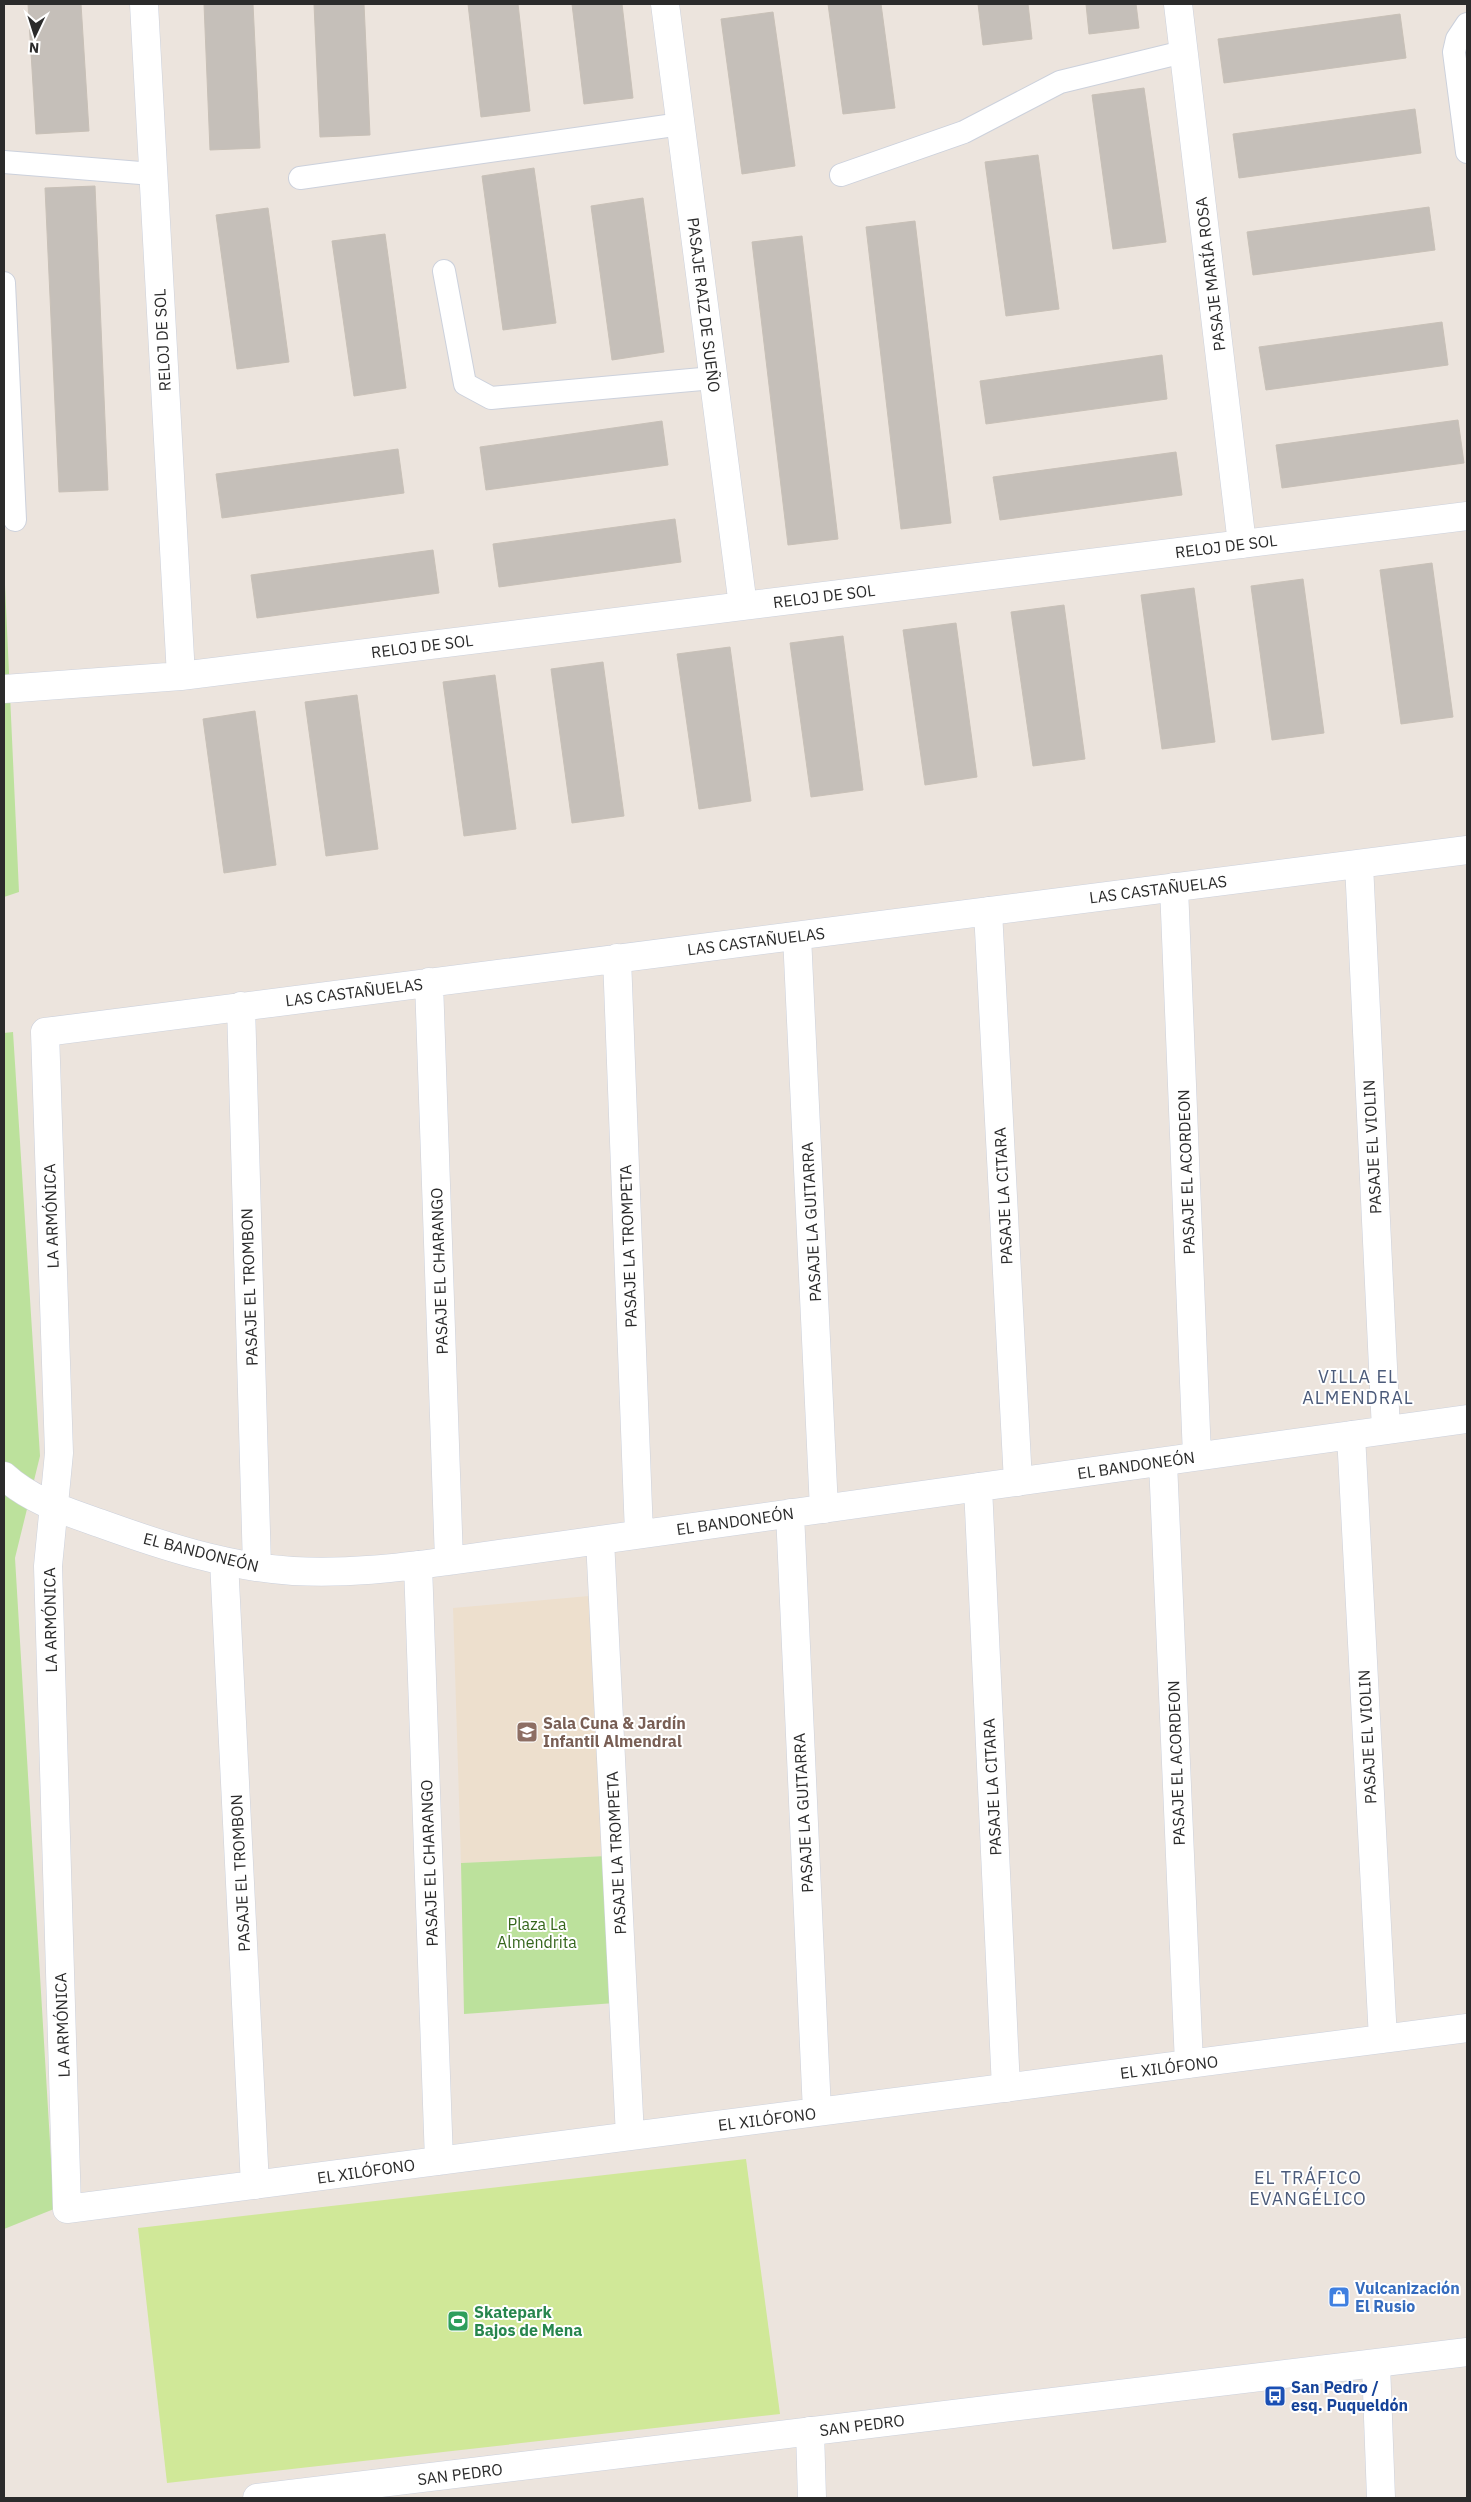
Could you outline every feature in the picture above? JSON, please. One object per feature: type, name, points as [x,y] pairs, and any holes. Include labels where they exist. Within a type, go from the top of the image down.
[{"type":"street","name":"RELOJ DE SOL","points":[[144,4],[181,676]]},
{"type":"street","name":"PASAJE RAIZ DE SUEÑO","points":[[665,4],[743,606]]},
{"type":"street","name":"PASAJE MARÍA ROSA","points":[[1178,4],[1242,544]]},
{"type":"street","name":"RELOJ DE SOL","points":[[4,689],[181,676],[1467,516]]},
{"type":"street","name":"LAS CASTAÑUELAS","points":[[44,1032],[1467,850]]},
{"type":"street","name":"PASAJE EL VIOLIN","points":[[1359,864],[1386,1430]]},
{"type":"street","name":"PASAJE EL ACORDEON","points":[[1174,887],[1198,1456]]},
{"type":"street","name":"PASAJE LA CITARA","points":[[988,911],[1018,1482]]},
{"type":"street","name":"PASAJE LA GUITARRA","points":[[797,936],[824,1509]]},
{"type":"street","name":"PASAJE LA TROMPETA","points":[[617,958],[639,1534]]},
{"type":"street","name":"PASAJE EL CHARANGO","points":[[429,982],[449,1561]]},
{"type":"street","name":"PASAJE EL TROMBON","points":[[241,1006],[257,1567]]},
{"type":"street","name":"LA ARMÓNICA","points":[[44,1032],[59,1453],[48,1566],[67,2209]]},
{"type":"street","name":"EL BANDONEÓN","points":[[7,1485],[54,1507],[156,1542],[224,1560],[257,1567],[338,1572],[449,1561],[1467,1419]]},
{"type":"street","name":"PASAJE EL VIOLIN","points":[[1351,1436],[1383,2039]]},
{"type":"street","name":"PASAJE EL ACORDEON","points":[[1163,1462],[1189,2064]]},
{"type":"street","name":"PASAJE LA CITARA","points":[[978,1487],[1006,2088]]},
{"type":"street","name":"PASAJE LA GUITARRA","points":[[790,1513],[817,2112]]},
{"type":"street","name":"PASAJE LA TROMPETA","points":[[600,1540],[630,2136]]},
{"type":"street","name":"PASAJE EL TROMBON","points":[[224,1560],[255,2185]]},
{"type":"street","name":"PASAJE EL CHARANGO","points":[[418,1565],[439,2161]]},
{"type":"street","name":"EL XILÓFONO","points":[[67,2209],[1467,2028]]},
{"type":"street","name":"SAN PEDRO","points":[[257,2498],[1467,2352]]},
{"type":"street","points":[[1376,2364],[1381,2498]]},
{"type":"street","points":[[810,2431],[812,2498]]},
{"type":"lane","points":[[1467,24],[1457,39],[1454,52],[1467,152]]},
{"type":"lane","points":[[842,175],[964,132],[1060,82],[1183,52]]},
{"type":"lane","points":[[300,178],[681,124]]},
{"type":"lane","points":[[4,162],[152,174]]},
{"type":"lane","points":[[444,271],[465,384],[491,398],[713,378]]},
{"type":"lane","points":[[4,282],[15,520]]},
{"type":"shaded area","name":"Sala Cuna & Jardín Infantil Almendral","points":[[589,1596],[606,1856],[461,1863],[453,1608]]},
{"type":"green space","points":[[4,563],[19,892],[4,897]]},
{"type":"green space","points":[[13,1032],[40,1456],[15,1558],[54,2209],[4,2229],[4,1033]]},
{"type":"green space","name":"Plaza La Almendrita","points":[[606,1856],[615,2003],[464,2014],[461,1863]]},
{"type":"green space","name":"Skatepark Bajos de Mena","points":[[746,2159],[780,2414],[167,2483],[138,2228]]},
{"type":"building","points":[[28,4],[81,4],[89,131],[36,134]]},
{"type":"building","points":[[204,4],[253,4],[260,148],[210,150]]},
{"type":"building","points":[[314,4],[364,4],[370,135],[320,137]]},
{"type":"building","points":[[468,4],[518,4],[530,111],[481,117]]},
{"type":"building","points":[[572,4],[622,4],[633,98],[584,104]]},
{"type":"building","points":[[828,4],[881,4],[895,108],[843,114]]},
{"type":"building","points":[[978,4],[1028,4],[1032,39],[983,45]]},
{"type":"building","points":[[1086,4],[1136,4],[1139,28],[1089,34]]},
{"type":"building","points":[[773,12],[795,166],[742,174],[721,19]]},
{"type":"building","points":[[1400,14],[1406,58],[1224,83],[1218,39]]},
{"type":"building","points":[[1144,88],[1166,242],[1113,249],[1092,95]]},
{"type":"building","points":[[1415,109],[1421,153],[1239,178],[1233,134]]},
{"type":"building","points":[[1038,155],[1059,309],[1006,316],[985,162]]},
{"type":"building","points":[[534,168],[556,323],[503,330],[482,176]]},
{"type":"building","points":[[95,186],[108,490],[59,492],[45,188]]},
{"type":"building","points":[[643,198],[664,352],[612,360],[591,206]]},
{"type":"building","points":[[1429,207],[1435,250],[1253,275],[1247,232]]},
{"type":"building","points":[[268,208],[289,362],[237,369],[216,215]]},
{"type":"building","points":[[915,221],[951,523],[901,529],[866,227]]},
{"type":"building","points":[[385,234],[406,388],[354,396],[332,241]]},
{"type":"building","points":[[802,236],[838,539],[788,545],[752,242]]},
{"type":"building","points":[[1442,322],[1448,365],[1266,390],[1259,347]]},
{"type":"building","points":[[1162,355],[1167,399],[986,424],[980,381]]},
{"type":"building","points":[[1458,420],[1464,463],[1282,488],[1276,445]]},
{"type":"building","points":[[662,421],[668,465],[486,490],[480,447]]},
{"type":"building","points":[[398,449],[404,493],[222,518],[216,474]]},
{"type":"building","points":[[1176,452],[1182,495],[1000,520],[993,477]]},
{"type":"building","points":[[675,519],[681,562],[499,587],[493,544]]},
{"type":"building","points":[[433,550],[439,593],[257,618],[251,575]]},
{"type":"building","points":[[1432,563],[1453,717],[1401,724],[1380,570]]},
{"type":"building","points":[[1303,579],[1324,733],[1272,740],[1251,586]]},
{"type":"building","points":[[1194,588],[1215,742],[1162,749],[1141,595]]},
{"type":"building","points":[[1064,605],[1085,759],[1033,766],[1011,612]]},
{"type":"building","points":[[956,623],[977,777],[925,785],[903,630]]},
{"type":"building","points":[[843,636],[863,790],[811,797],[790,643]]},
{"type":"building","points":[[730,647],[751,801],[699,809],[677,654]]},
{"type":"building","points":[[603,662],[624,816],[572,823],[551,669]]},
{"type":"building","points":[[495,675],[516,829],[464,836],[443,682]]},
{"type":"building","points":[[357,695],[378,849],[326,856],[305,702]]},
{"type":"building","points":[[255,711],[276,865],[224,873],[203,719]]},
{"type":"place","name":"Sala Cuna & Jardín Infantil Almendral","points":[[527,1732]]},
{"type":"place","name":"Vulcanización El Rusio","points":[[1339,2297]]},
{"type":"place","name":"Skatepark Bajos de Mena","points":[[458,2321]]},
{"type":"place","name":"San Pedro / esq. Puqueldón","points":[[1275,2396]]},
{"type":"district","name":"VILLA EL ALMENDRAL","points":[[1358,1386]]},
{"type":"district","name":"EL TRÁFICO EVANGÉLICO","points":[[1308,2187]]}]
